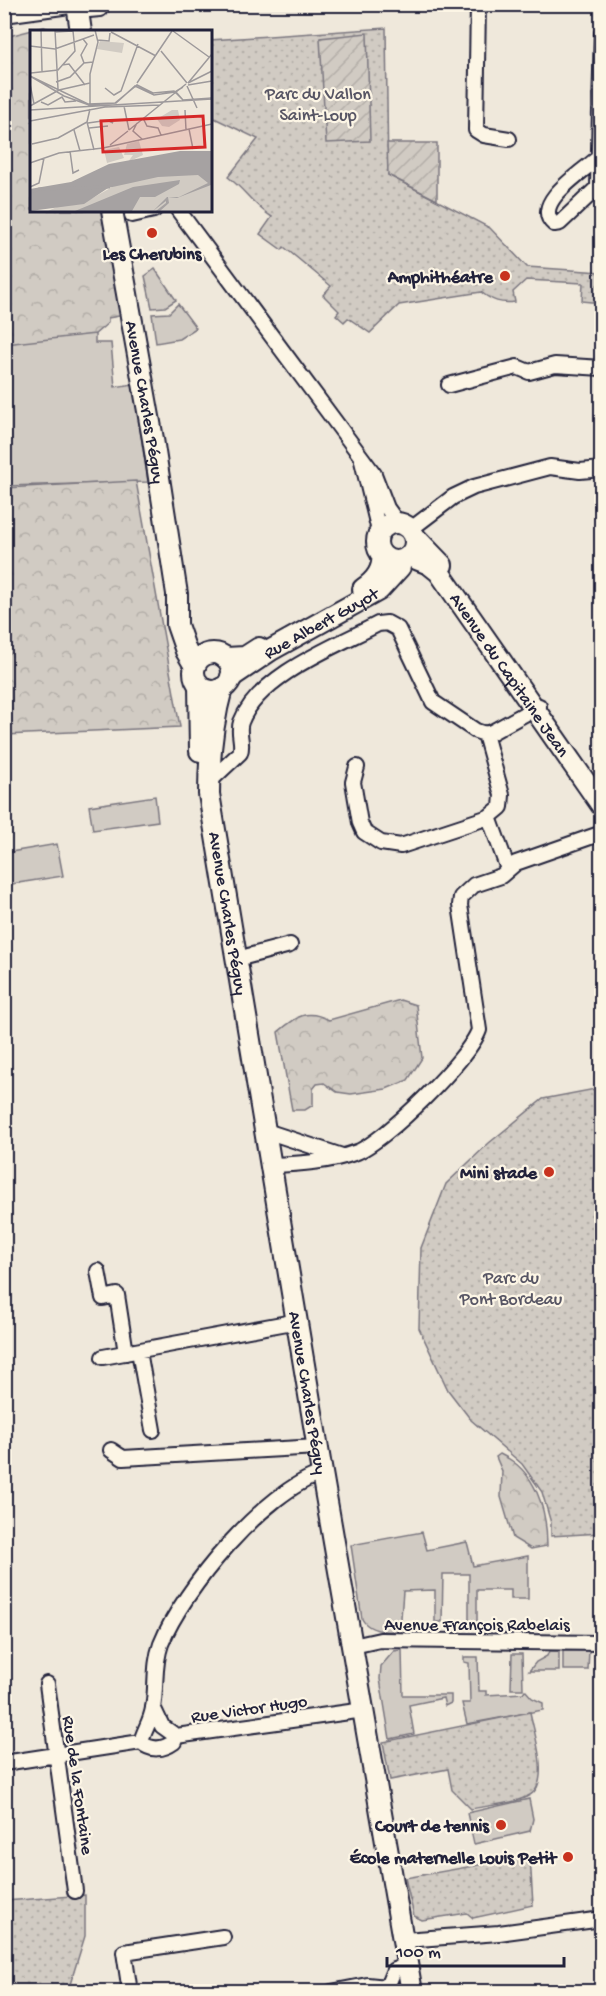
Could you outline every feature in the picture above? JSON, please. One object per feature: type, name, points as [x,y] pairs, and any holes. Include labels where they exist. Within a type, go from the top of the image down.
[{"type":"main road","points":[[77,8],[81,30]]},
{"type":"main road","name":"Avenue Charles Péguy","points":[[112,212],[132,315],[177,594],[177,625],[186,651],[200,668],[201,769],[209,788]]},
{"type":"main road","points":[[379,531],[377,543],[402,543]]},
{"type":"main road","name":"Rue Albert Guyot","points":[[226,658],[245,657],[360,591],[376,577],[383,564],[402,543]]},
{"type":"main road","name":"Rue Albert Guyot","points":[[226,683],[271,650],[379,590],[400,567],[402,543]]},
{"type":"main road","name":"Avenue du Capitaine Jean","points":[[402,543],[439,572],[536,708],[602,806]]},
{"type":"main road","points":[[215,653],[226,658],[231,667],[226,683],[210,690],[200,668],[215,653]]},
{"type":"main road","name":"Avenue Charles Péguy","points":[[226,683],[213,720],[209,788],[322,1473],[412,1992]]},
{"type":"main road","name":"Avenue du Capitaine Jean","points":[[536,708],[602,794]]},
{"type":"street","points":[[4,15],[77,8],[100,9],[103,4]]},
{"type":"street","points":[[478,4],[476,130],[484,135],[509,139]]},
{"type":"street","points":[[598,158],[550,199],[547,211],[549,220],[554,224],[560,223],[598,187],[602,32]]},
{"type":"street","points":[[132,215],[145,212]]},
{"type":"street","points":[[179,212],[374,474],[402,543],[458,494],[474,487],[530,472],[560,474],[597,470]]},
{"type":"street","points":[[449,385],[517,367],[529,372],[555,365],[602,368]]},
{"type":"street","points":[[361,459],[379,531]]},
{"type":"street","points":[[209,788],[240,753],[239,729],[243,717],[274,682],[378,624],[387,623],[398,629],[433,702],[477,731],[485,734],[536,708]]},
{"type":"street","points":[[357,767],[353,782],[360,823],[364,832],[381,843],[401,846],[489,818],[501,807],[503,801],[485,734]]},
{"type":"street","points":[[489,818],[508,869]]},
{"type":"street","points":[[271,1166],[321,1161],[359,1151],[418,1104],[476,1039],[478,1020],[460,905],[461,897],[474,885],[501,876],[516,863],[602,832]]},
{"type":"street","points":[[237,959],[290,945]]},
{"type":"street","points":[[266,1131],[342,1156]]},
{"type":"street","points":[[98,1271],[103,1298],[117,1295],[153,1430]]},
{"type":"street","points":[[103,1358],[298,1321]]},
{"type":"street","points":[[111,1450],[123,1458],[318,1447]]},
{"type":"street","points":[[141,1742],[153,1707],[156,1661],[161,1644],[183,1604],[204,1573],[258,1516],[302,1480],[322,1473]]},
{"type":"street","name":"Avenue François Rabelais","points":[[353,1646],[380,1640],[445,1639],[602,1643]]},
{"type":"street","name":"Rue de la Fontaine","points":[[47,1684],[75,1891]]},
{"type":"street","points":[[153,1707],[162,1726],[176,1736]]},
{"type":"street","name":"Rue Victor Hugo","points":[[4,1762],[141,1742],[149,1748],[160,1748],[174,1742],[176,1736],[364,1710]]},
{"type":"street","points":[[404,1940],[498,1933],[602,1919]]},
{"type":"street","points":[[130,1992],[124,1952],[223,1936]]},
{"type":"street","points":[[331,1992],[367,1985],[388,1989],[394,1970],[408,1965]]},
{"type":"green space","points":[[44,27],[52,30],[32,30]]},
{"type":"green space","name":"Parc du Vallon Saint-Loup","points":[[386,28],[388,175],[490,228],[527,267],[601,272],[601,303],[582,301],[583,283],[526,280],[513,292],[515,302],[497,301],[481,292],[399,305],[370,333],[348,318],[344,322],[336,315],[339,311],[323,295],[331,286],[284,247],[282,250],[260,234],[272,217],[228,177],[258,139],[212,117],[212,40]]},
{"type":"green space","points":[[30,31],[30,212],[101,212],[123,312],[119,316],[108,318],[108,323],[95,334],[5,344],[5,37]]},
{"type":"green space","points":[[367,33],[370,141],[326,143],[320,38]]},
{"type":"green space","points":[[387,143],[437,143],[437,200],[388,175]]},
{"type":"green space","points":[[155,269],[176,300],[165,307],[152,308],[145,276]]},
{"type":"green space","points":[[178,304],[196,328],[179,339],[156,343],[152,314],[169,313]]},
{"type":"green space","points":[[78,334],[95,334],[95,343],[111,343],[115,387],[133,384],[148,482],[5,486],[4,386],[8,385],[4,344]]},
{"type":"green space","points":[[136,481],[180,727],[5,735],[5,488]]},
{"type":"green space","points":[[155,796],[158,821],[93,830],[89,806]]},
{"type":"green space","points":[[57,844],[63,876],[5,885],[5,853]]},
{"type":"green space","points":[[400,1000],[416,1005],[422,1058],[408,1080],[386,1089],[351,1094],[337,1092],[324,1083],[317,1084],[313,1089],[313,1105],[305,1110],[292,1110],[278,1032],[302,1016],[321,1016],[329,1020]]},
{"type":"green space","name":"Parc du Pont Bordeau","points":[[595,1089],[602,1106],[601,1533],[551,1536],[551,1523],[542,1492],[522,1464],[471,1420],[448,1390],[419,1328],[421,1248],[446,1184],[489,1143],[543,1099]]},
{"type":"green space","points":[[500,1454],[523,1470],[531,1481],[542,1505],[547,1546],[531,1549],[513,1538],[501,1497],[502,1471],[496,1457]]},
{"type":"green space","points":[[422,1532],[427,1550],[467,1542],[473,1566],[528,1556],[528,1599],[511,1599],[511,1590],[477,1590],[477,1623],[469,1622],[469,1574],[443,1574],[442,1622],[435,1622],[435,1590],[403,1591],[400,1631],[384,1631],[369,1626],[362,1619],[351,1545]]},
{"type":"green space","points":[[402,1650],[403,1695],[451,1695],[451,1703],[445,1706],[443,1698],[409,1705],[414,1734],[390,1739],[380,1679],[381,1666],[394,1651]]},
{"type":"green space","points":[[589,1650],[588,1670],[563,1670],[563,1651]]},
{"type":"green space","points":[[549,1651],[559,1651],[559,1671],[529,1671],[536,1662],[547,1656]]},
{"type":"green space","points":[[512,1654],[522,1654],[523,1689],[511,1689]]},
{"type":"green space","points":[[464,1657],[478,1657],[479,1691],[486,1691],[486,1695],[523,1693],[525,1690],[532,1698],[543,1703],[543,1710],[467,1724],[462,1703],[470,1703],[469,1663],[464,1662]]},
{"type":"green space","points":[[530,1712],[540,1769],[536,1789],[524,1798],[471,1809],[452,1790],[448,1769],[390,1780],[383,1742]]},
{"type":"green space","name":"Court de tennis","points":[[529,1799],[533,1819],[530,1831],[474,1844],[467,1813]]},
{"type":"green space","points":[[530,1856],[533,1905],[473,1918],[467,1913],[422,1920],[414,1916],[405,1878]]},
{"type":"green space","points":[[85,1895],[85,1936],[68,1991],[5,1992],[5,1901]]},
{"type":"place","name":"Les Cherubins","points":[[152,233]]},
{"type":"place","name":"Amphithéatre","points":[[505,276]]},
{"type":"place","name":"Mini stade","points":[[549,1172]]},
{"type":"place","name":"Court de tennis","points":[[501,1825]]},
{"type":"place","name":"École maternelle Louis Petit","points":[[568,1857]]}]
